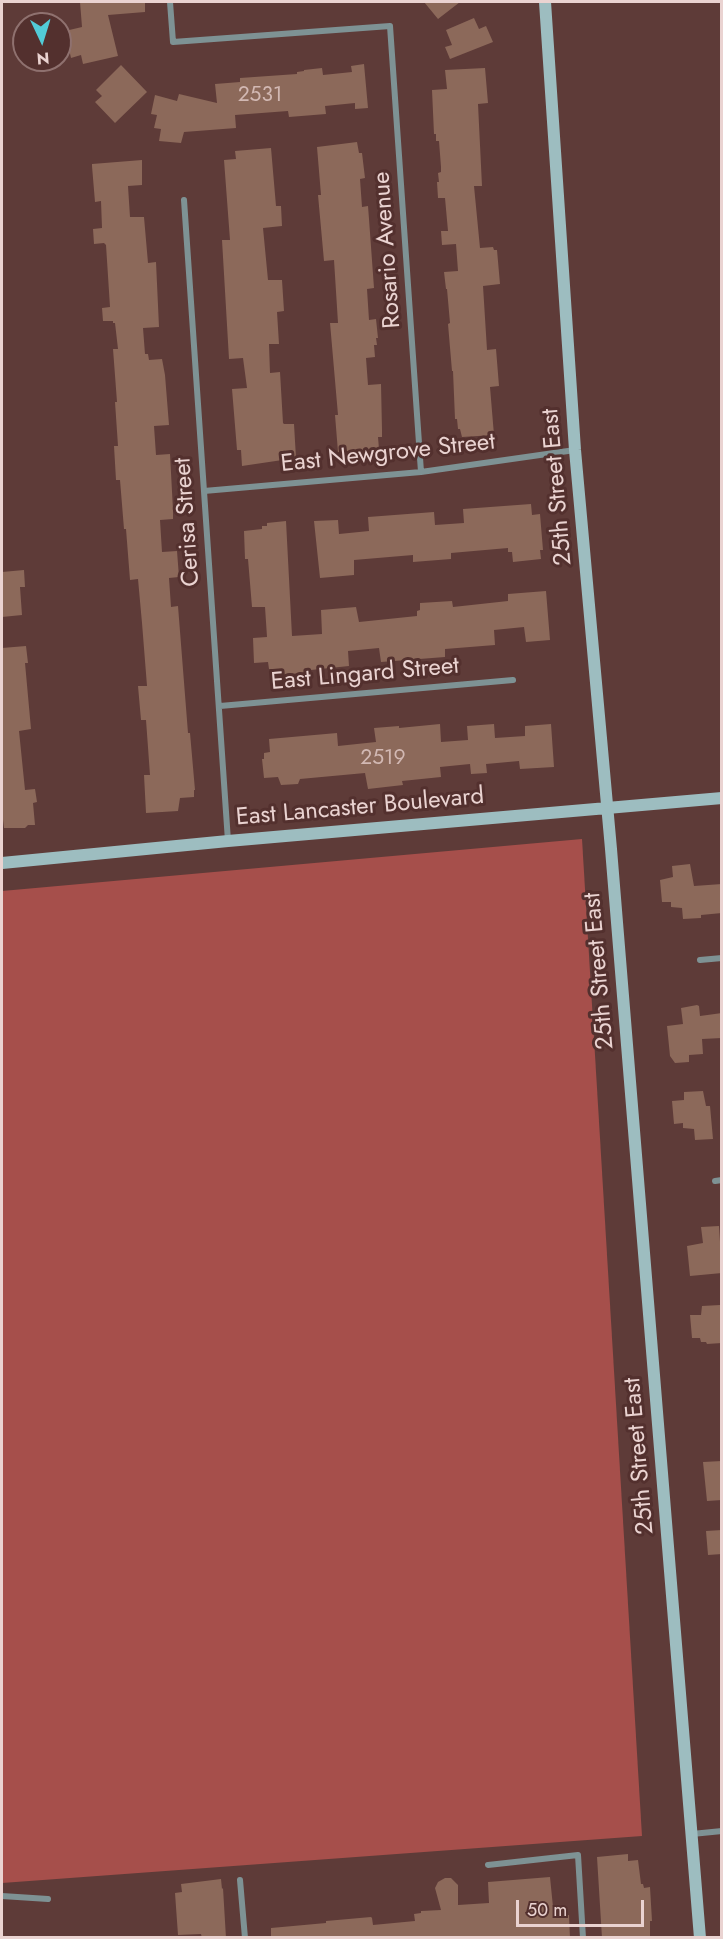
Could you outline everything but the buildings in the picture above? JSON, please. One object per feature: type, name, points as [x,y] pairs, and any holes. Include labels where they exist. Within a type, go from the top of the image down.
[{"type":"street","name":"Rosario Avenue","points":[[170,2],[173,42],[390,26],[421,472]]},
{"type":"street","name":"25th Street East","points":[[545,2],[575,450],[607,808],[700,1938]]},
{"type":"street","name":"Cerisa Street","points":[[184,200],[228,841]]},
{"type":"street","name":"East Newgrove Street","points":[[204,491],[421,472],[575,450]]},
{"type":"street","name":"East Lingard Street","points":[[220,706],[513,680]]},
{"type":"street","name":"East Lancaster Boulevard","points":[[2,863],[722,798]]},
{"type":"street","points":[[700,960],[722,958]]},
{"type":"street","points":[[691,1834],[722,1832]]},
{"type":"street","points":[[488,1865],[578,1855],[583,1938]]},
{"type":"street","points":[[240,1880],[244,1938]]},
{"type":"street","points":[[2,1896],[48,1899]]},
{"type":"shaded area","points":[[582,839],[642,1836],[2,1883],[2,891]]}]
